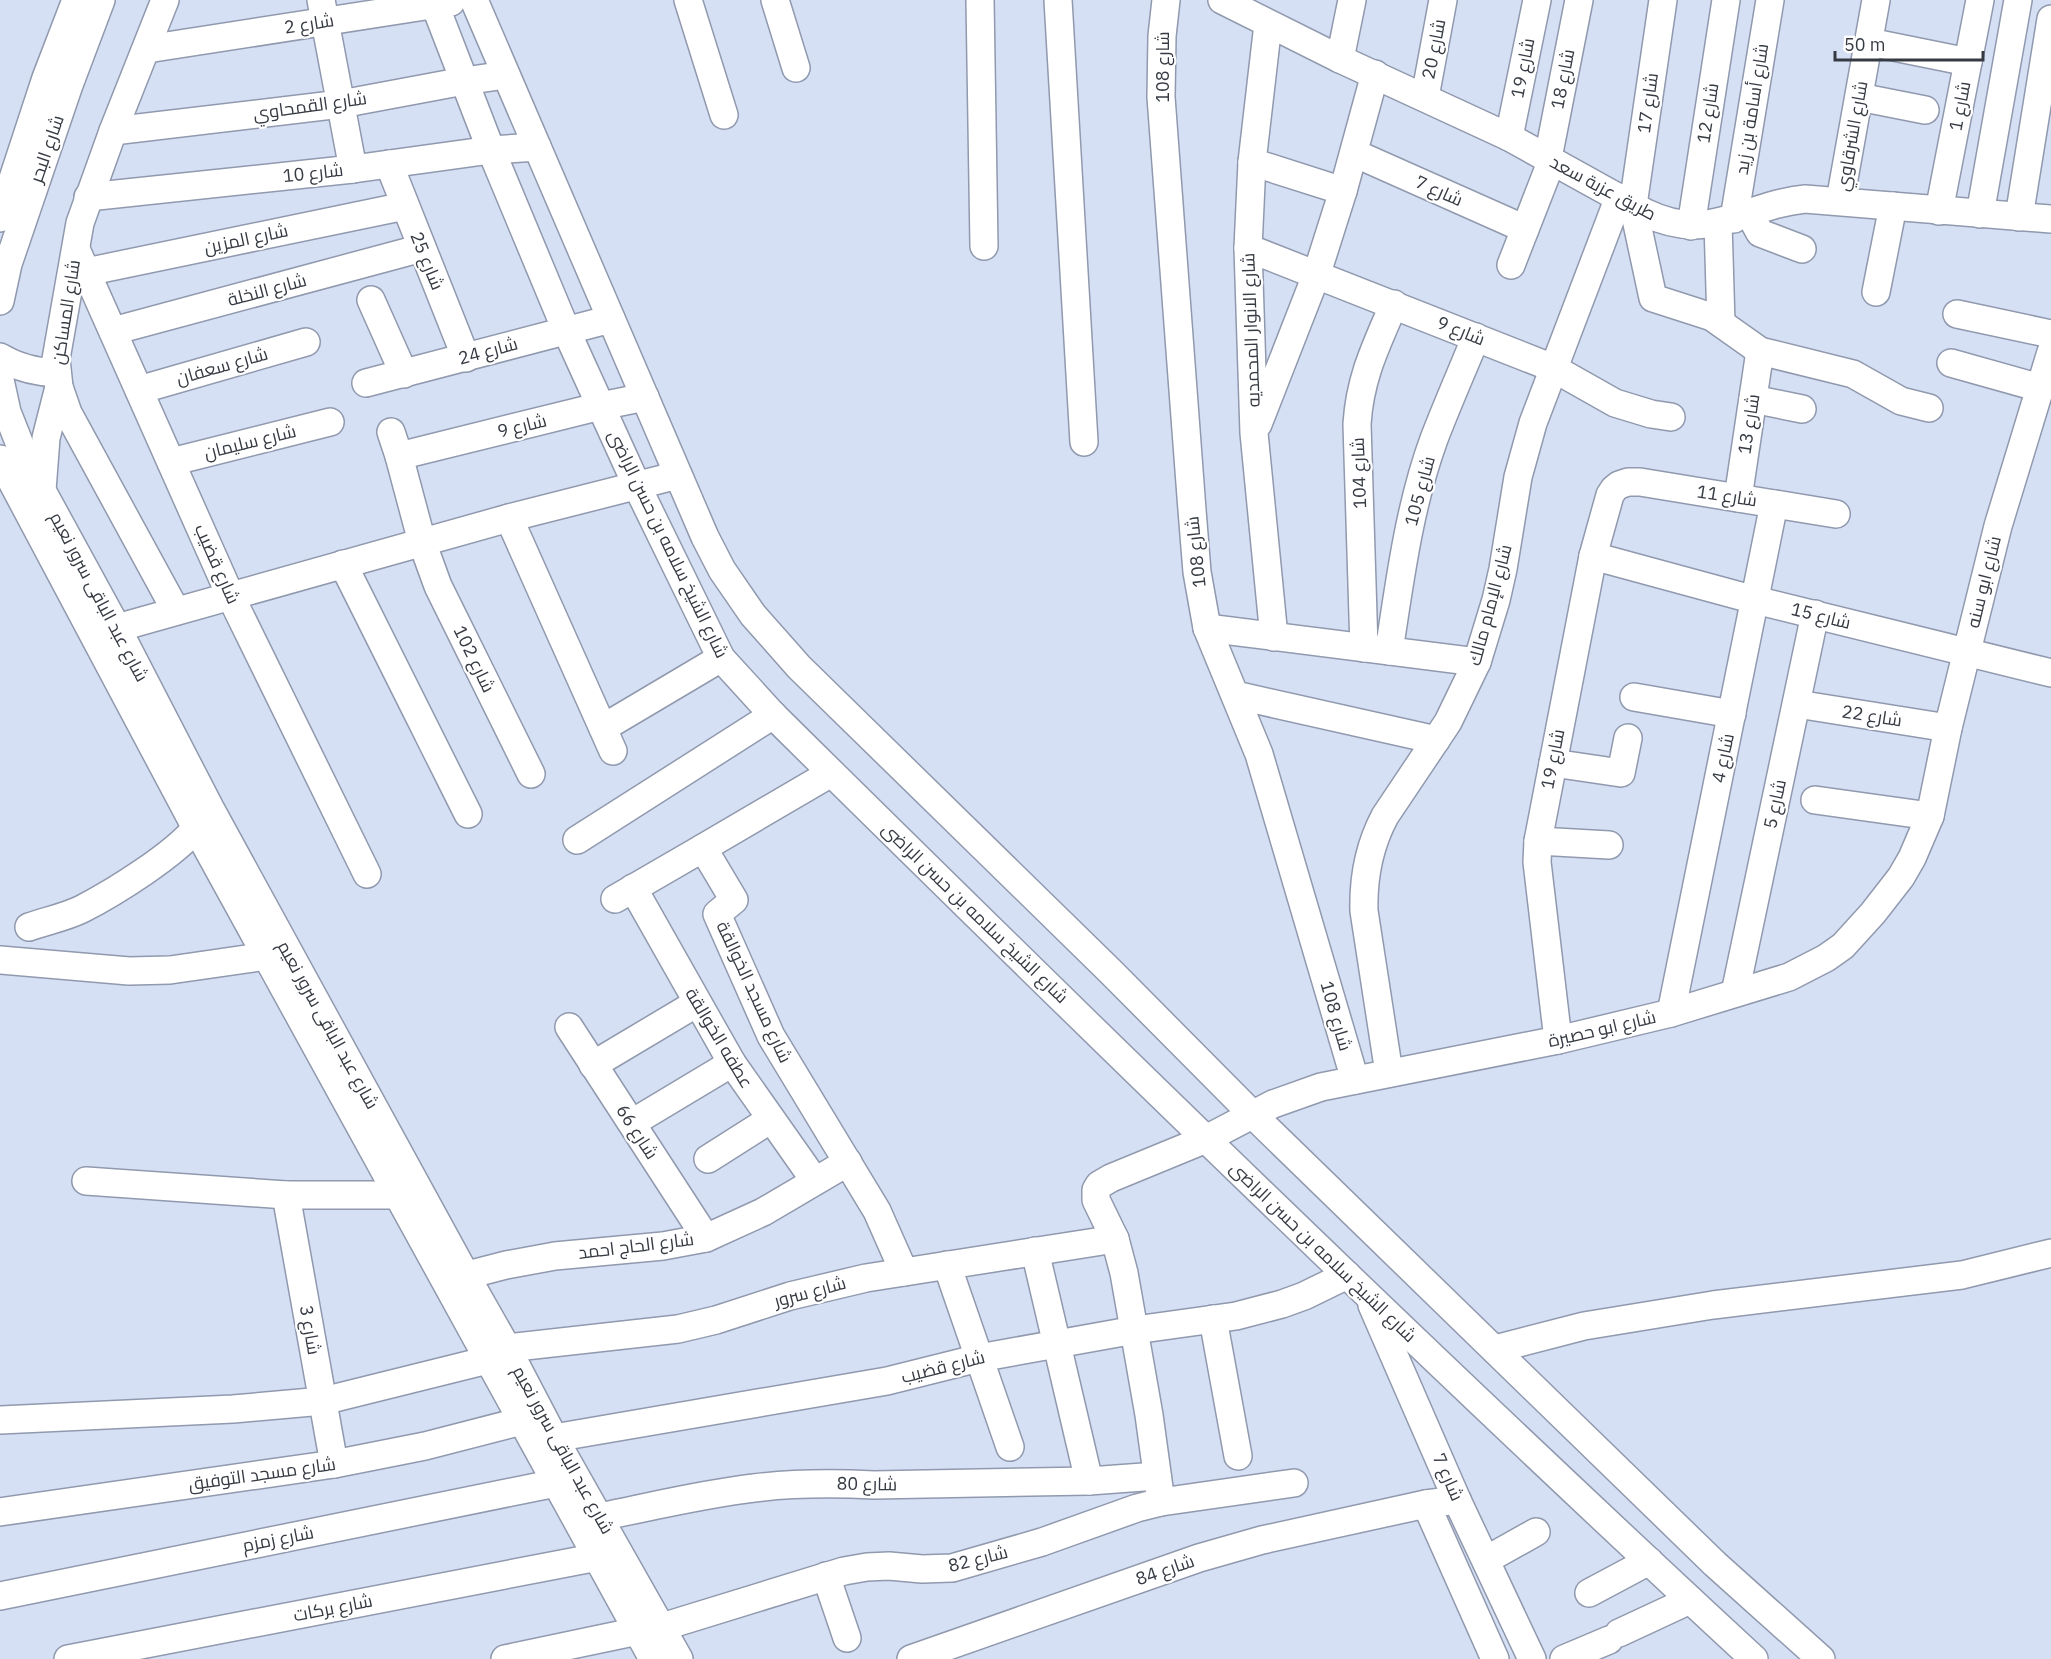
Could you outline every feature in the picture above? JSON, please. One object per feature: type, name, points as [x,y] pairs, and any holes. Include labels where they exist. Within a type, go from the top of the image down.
[{"type":"street","name":"شارع البحر","points":[[0,218],[46,78],[76,0]]},
{"type":"street","name":"شارع البحر","points":[[0,301],[12,253],[69,85],[101,0]]},
{"type":"street","name":"شارع المساكن","points":[[165,0],[112,131],[80,223],[81,260],[59,345],[58,380],[68,413],[176,611]]},
{"type":"street","name":"شارع 2","points":[[147,49],[323,11],[473,0]]},
{"type":"street","name":"شارع الشيخ سلامه بن حسن الراضى","points":[[473,0],[705,537],[722,570],[753,615],[799,667],[1111,972],[1252,1114],[1715,1564],[1821,1659]]},
{"type":"street","points":[[688,0],[724,115]]},
{"type":"street","points":[[775,0],[796,68]]},
{"type":"street","points":[[980,0],[984,246]]},
{"type":"street","points":[[1058,0],[1084,442]]},
{"type":"street","name":"شارع 108","points":[[1166,0],[1161,66],[1162,109],[1194,541],[1202,606],[1207,628],[1259,753],[1355,1080]]},
{"type":"street","name":"طريق عزبة سعد","points":[[1222,0],[1259,13],[1340,58],[1509,137],[1662,220],[1691,226],[1734,218],[1786,201],[1805,199],[2051,219]]},
{"type":"street","points":[[1340,58],[1352,0]]},
{"type":"street","name":"شارع 20","points":[[1425,97],[1443,0]]},
{"type":"street","name":"شارع 19","points":[[1509,137],[1537,0]]},
{"type":"street","name":"شارع 18","points":[[1511,265],[1550,159],[1579,0]]},
{"type":"street","name":"شارع 17","points":[[1626,201],[1663,0]]},
{"type":"street","name":"شارع 12","points":[[1691,226],[1726,0]]},
{"type":"street","name":"شارع أسامة بن زيد","points":[[1720,323],[1734,218],[1770,0]]},
{"type":"street","name":"شارع الشرقاوي","points":[[1840,201],[1876,0]]},
{"type":"street","name":"شارع 1","points":[[1939,211],[1980,0]]},
{"type":"street","points":[[1980,214],[2018,0]]},
{"type":"street","name":"شارع الشيخ سلامه بن حسن الراضى","points":[[434,2],[491,150],[566,330],[637,486],[721,658],[773,716],[1206,1139],[1754,1659]]},
{"type":"street","points":[[323,11],[353,169]]},
{"type":"street","name":"شارع الانوار المحمديه","points":[[1259,13],[1248,248],[1254,433],[1274,637]]},
{"type":"street","points":[[2019,217],[2051,19]]},
{"type":"street","points":[[1869,42],[1968,62]]},
{"type":"street","points":[[1254,433],[1317,273],[1343,191],[1375,74]]},
{"type":"street","name":"شارع القمحاوي","points":[[112,131],[341,104],[506,75]]},
{"type":"street","points":[[1858,97],[1925,110]]},
{"type":"street","name":"شارع 10","points":[[88,196],[353,169],[491,150],[537,147]]},
{"type":"street","name":"شارع 7","points":[[1354,153],[1525,229]]},
{"type":"street","points":[[1252,162],[1343,191]]},
{"type":"street","name":"شارع 25","points":[[388,164],[466,358]]},
{"type":"street","points":[[1626,201],[1653,298],[1708,315],[1760,351],[1852,374],[1901,401],[1929,408]]},
{"type":"street","name":"شارع الإمام مالك","points":[[1389,1073],[1364,911],[1364,877],[1371,847],[1386,816],[1459,702],[1477,662],[1488,631],[1503,569],[1512,505],[1525,450],[1553,368],[1626,201]]},
{"type":"street","name":"شارع المزين","points":[[81,260],[405,206]]},
{"type":"street","points":[[1876,292],[1893,206]]},
{"type":"street","points":[[1734,218],[1760,232],[1802,249]]},
{"type":"street","name":"شارع النخلة","points":[[112,331],[422,248]]},
{"type":"street","name":"شارع 9","points":[[1248,248],[1317,273],[1553,368],[1615,403],[1651,414],[1671,417]]},
{"type":"street","name":"شارع قضيب","points":[[81,260],[230,595],[368,874]]},
{"type":"street","points":[[371,300],[404,374]]},
{"type":"street","name":"شارع 104","points":[[1376,649],[1357,424],[1364,374],[1394,304]]},
{"type":"street","points":[[1957,314],[2051,334]]},
{"type":"street","name":"شارع 24","points":[[366,383],[611,319]]},
{"type":"street","name":"شارع 105","points":[[1376,649],[1404,555],[1417,497],[1434,440],[1476,337]]},
{"type":"street","name":"شارع سعفان","points":[[139,390],[306,342]]},
{"type":"street","name":"شارع 13","points":[[1738,498],[1760,351]]},
{"type":"street","name":"شارع ابو سنه","points":[[1930,816],[1948,728],[1998,526],[2051,352]]},
{"type":"street","points":[[0,357],[58,380],[46,438],[42,491]]},
{"type":"street","points":[[1951,363],[2040,388]]},
{"type":"street","name":"شارع عبد الباقى سرور نعيم","points":[[0,380],[17,439],[42,491],[117,628],[454,1278],[498,1354],[537,1434],[556,1483],[590,1521],[598,1557],[650,1629],[679,1659]]},
{"type":"street","name":"شارع 9","points":[[395,444],[645,397]]},
{"type":"street","points":[[1753,399],[1802,409]]},
{"type":"street","name":"شارع سليمان","points":[[171,462],[330,422]]},
{"type":"street","name":"شارع 102","points":[[395,444],[422,542],[438,586],[531,774]]},
{"type":"street","name":"شارع عبد الباقى سرور نعيم","points":[[0,459],[196,828],[397,1196],[454,1278]]},
{"type":"street","points":[[117,628],[509,518],[678,475]]},
{"type":"street","name":"شارع 11","points":[[1619,485],[1641,482],[1836,514]]},
{"type":"street","name":"شارع 19","points":[[1558,1040],[1538,862],[1538,841],[1593,556],[1610,495],[1619,485]]},
{"type":"street","name":"شارع 4","points":[[1671,1012],[1774,504]]},
{"type":"street","points":[[509,518],[608,740],[721,658]]},
{"type":"street","name":"شارع 15","points":[[1593,556],[1755,600],[2051,672]]},
{"type":"street","points":[[343,564],[468,814]]},
{"type":"street","name":"شارع 5","points":[[1735,993],[1815,614]]},
{"type":"street","points":[[1207,628],[1477,662]]},
{"type":"street","points":[[1235,694],[1436,740]]},
{"type":"street","points":[[1634,697],[1732,714]]},
{"type":"street","name":"شارع 22","points":[[1797,704],[1948,728]]},
{"type":"street","points":[[577,840],[773,716]]},
{"type":"street","points":[[1553,763],[1621,773],[1628,738]]},
{"type":"street","points":[[703,848],[831,773]]},
{"type":"street","points":[[1815,800],[1930,816]]},
{"type":"street","name":"شارع ابو حصيرة","points":[[1115,1239],[1096,1200],[1096,1190],[1100,1185],[1111,1178],[1206,1139],[1273,1104],[1321,1087],[1558,1040],[1671,1012],[1789,977],[1826,958],[1843,946],[1873,914],[1912,858],[1930,816]]},
{"type":"street","points":[[29,927],[80,910],[117,889],[184,841],[196,828]]},
{"type":"street","points":[[1538,841],[1609,845]]},
{"type":"street","name":"عطفه الخوالقة","points":[[703,848],[624,894],[697,1003],[732,1063],[815,1181]]},
{"type":"street","name":"شارع مسجد الخوالقة","points":[[703,848],[734,900],[717,914],[761,1015],[782,1057],[877,1211],[904,1272]]},
{"type":"street","points":[[0,960],[129,971],[170,970],[267,956]]},
{"type":"street","points":[[593,1065],[697,1003]]},
{"type":"street","name":"شارع 66","points":[[569,1027],[706,1238]]},
{"type":"street","points":[[632,1124],[732,1063]]},
{"type":"street","points":[[708,1159],[771,1119]]},
{"type":"street","name":"شارع الحاج احمد","points":[[454,1278],[555,1256],[663,1246],[706,1238],[763,1212],[848,1162]]},
{"type":"street","points":[[86,1181],[286,1196],[397,1196]]},
{"type":"street","name":"شارع 3","points":[[286,1196],[334,1464]]},
{"type":"street","points":[[1115,1239],[1135,1330],[1159,1489]]},
{"type":"street","name":"شارع سرور","points":[[0,1420],[233,1409],[323,1401],[498,1354],[678,1329],[716,1320],[827,1286],[1115,1239]]},
{"type":"street","points":[[1035,1251],[1089,1481]]},
{"type":"street","points":[[1495,1349],[1584,1326],[1713,1305],[1962,1275],[2051,1253]]},
{"type":"street","points":[[947,1265],[1010,1448]]},
{"type":"street","name":"شارع قضيب","points":[[537,1434],[888,1381],[979,1358],[1135,1330],[1236,1316],[1282,1304],[1347,1275]]},
{"type":"street","name":"شارع 7","points":[[1367,1294],[1457,1500],[1532,1659]]},
{"type":"street","points":[[1213,1319],[1238,1456]]},
{"type":"street","name":"شارع عبد الباقى سرور نعيم","points":[[498,1354],[537,1434],[590,1521],[650,1629],[653,1659]]},
{"type":"street","name":"شارع مسجد التوفيق","points":[[0,1512],[334,1464],[425,1446],[537,1434]]},
{"type":"street","name":"شارع 80","points":[[590,1521],[719,1493],[783,1485],[1089,1481],[1159,1489]]},
{"type":"street","name":"شارع زمزم","points":[[0,1596],[556,1483]]},
{"type":"street","name":"شارع 82","points":[[506,1659],[650,1629],[826,1576],[867,1567],[938,1569],[967,1565],[1042,1542],[1137,1508],[1159,1489],[1294,1484]]},
{"type":"street","name":"شارع 84","points":[[911,1659],[1199,1558],[1262,1540],[1426,1504],[1457,1500]]},
{"type":"street","points":[[1426,1504],[1495,1659]]},
{"type":"street","points":[[1486,1560],[1536,1532]]},
{"type":"street","name":"شارع بركات","points":[[68,1659],[598,1557]]},
{"type":"street","points":[[1589,1593],[1649,1561]]},
{"type":"street","points":[[826,1576],[847,1638]]},
{"type":"street","points":[[1564,1659],[1690,1600]]}]
